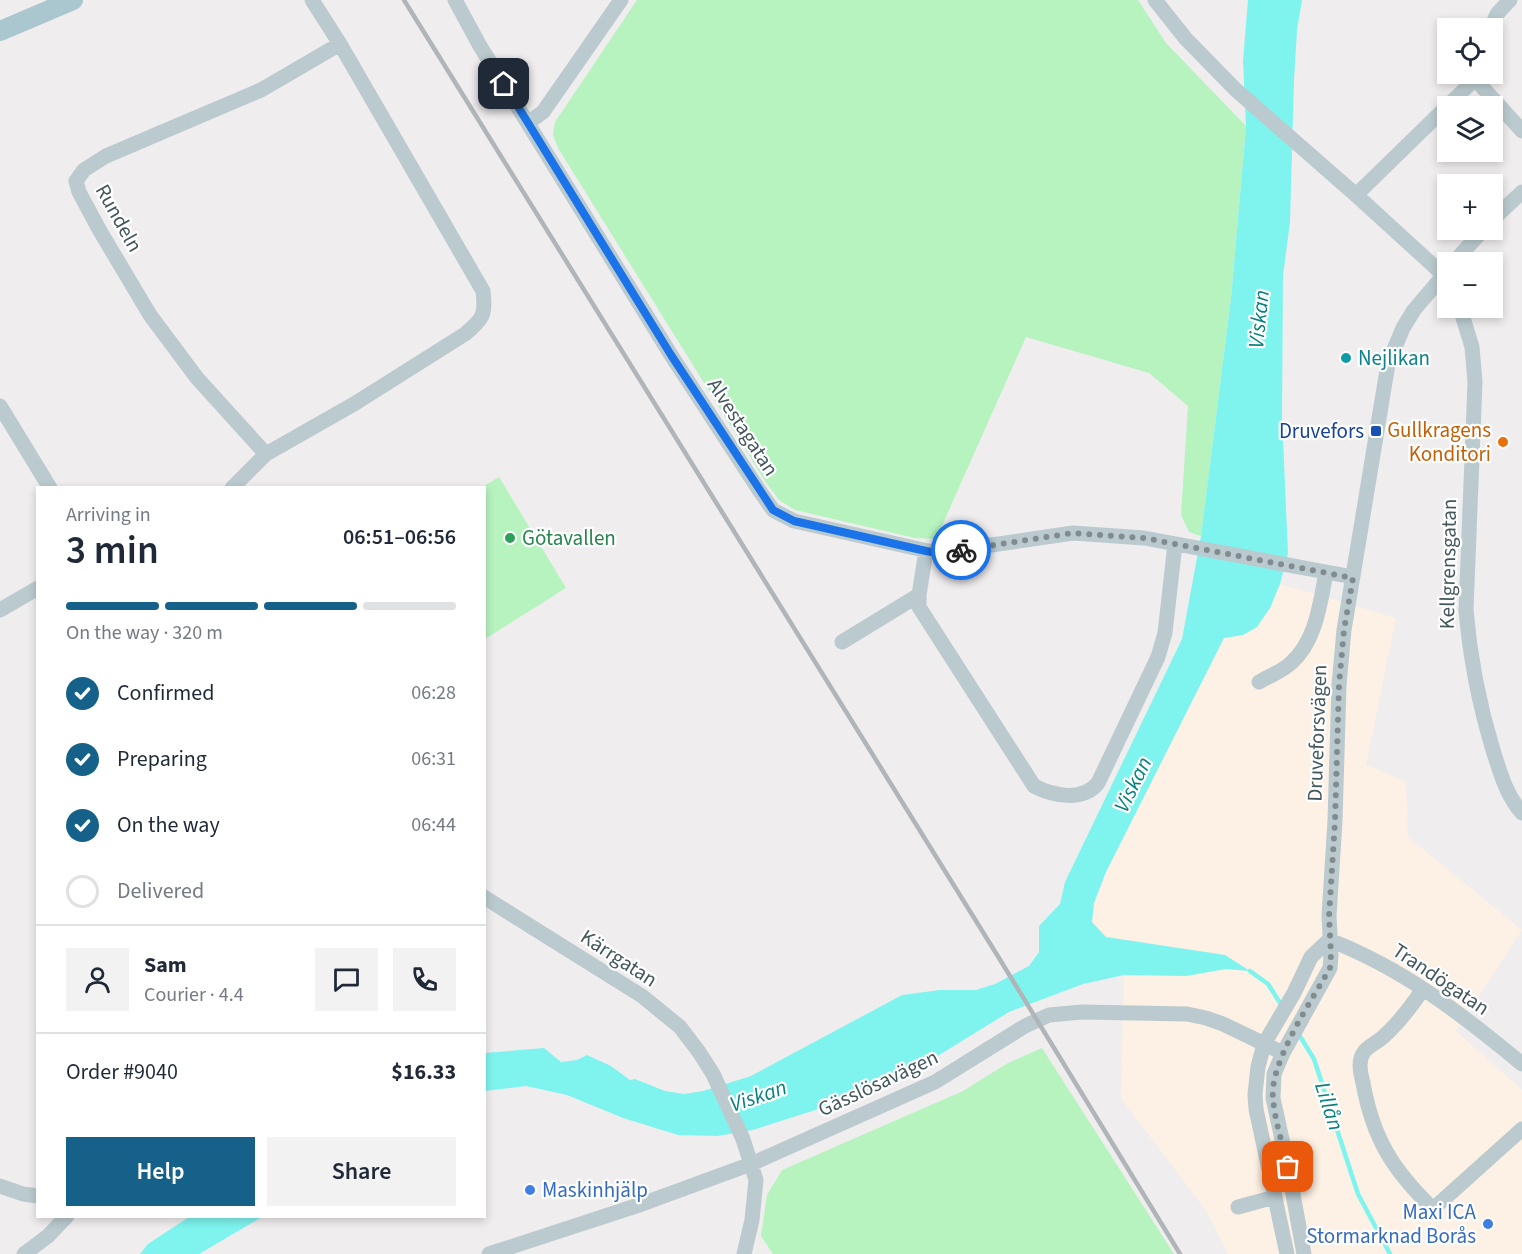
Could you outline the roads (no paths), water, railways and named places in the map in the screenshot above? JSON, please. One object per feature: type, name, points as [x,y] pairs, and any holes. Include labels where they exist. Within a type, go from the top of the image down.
[{"type":"main road","points":[[0,31],[73,0]]},
{"type":"street","points":[[234,486],[266,454],[354,404],[465,334],[481,321],[485,309],[483,291],[340,44],[312,0]]},
{"type":"street","name":"Alvestagatan","points":[[455,0],[480,46],[671,355],[773,510],[794,521],[937,553],[1073,533],[1144,538],[1326,573]]},
{"type":"street","points":[[529,122],[543,112],[621,0]]},
{"type":"street","points":[[1155,0],[1186,39],[1235,89],[1437,263]]},
{"type":"street","points":[[1495,18],[1509,0]]},
{"type":"street","name":"Rundeln","points":[[266,454],[197,378],[150,315],[100,231],[79,192],[76,181],[84,170],[106,156],[261,90],[340,44]]},
{"type":"street","points":[[1356,195],[1468,84]]},
{"type":"street","points":[[1483,84],[1522,131]]},
{"type":"street","points":[[1503,210],[1522,192]]},
{"type":"street","name":"Druveforsvägen","points":[[1465,252],[1475,240]]},
{"type":"street","name":"Druveforsvägen","points":[[1304,1254],[1273,1098],[1274,1074],[1290,1039],[1330,968],[1329,940],[1339,685],[1344,630],[1388,364],[1403,328],[1414,310],[1437,284]]},
{"type":"street","name":"Kellgrensgatan","points":[[1463,318],[1472,347],[1475,382],[1466,610],[1468,638],[1481,710],[1499,771],[1522,813]]},
{"type":"street","points":[[0,406],[48,486]]},
{"type":"street","points":[[926,551],[919,607],[1034,786],[1045,792],[1060,795],[1086,794],[1098,783],[1158,657],[1165,633],[1175,544]]},
{"type":"street","points":[[1258,682],[1291,663],[1306,643],[1318,614],[1326,573],[1353,578]]},
{"type":"street","points":[[0,610],[36,589]]},
{"type":"street","points":[[842,642],[919,595]]},
{"type":"street","name":"Kärrgatan","points":[[486,898],[642,996],[680,1027],[699,1052],[713,1074],[743,1139],[756,1180],[744,1254]]},
{"type":"street","points":[[1287,1254],[1256,1109],[1255,1094],[1260,1054],[1311,957],[1329,940]]},
{"type":"street","name":"Trandögatan","points":[[1329,940],[1388,967],[1423,989],[1522,1064]]},
{"type":"street","points":[[1423,989],[1406,1015],[1363,1053],[1359,1064],[1374,1127],[1395,1168],[1411,1188],[1433,1209],[1522,1129]]},
{"type":"street","name":"Gässlösavägen","points":[[489,1254],[642,1204],[751,1164],[935,1082],[1025,1026],[1049,1015],[1082,1012],[1187,1014],[1206,1018],[1283,1053]]},
{"type":"street","points":[[0,1186],[36,1196]]},
{"type":"street","points":[[1238,1207],[1275,1197]]},
{"type":"street","points":[[24,1254],[48,1236],[65,1218]]},
{"type":"water","name":"Viskan","points":[[1248,0],[1302,0],[1297,30],[1294,80],[1290,222],[1283,276],[1282,416],[1288,553],[1280,584],[1270,608],[1257,627],[1243,635],[1224,638],[1106,872],[1094,903],[1092,922],[1106,937],[1225,955],[1250,971],[1226,969],[1186,976],[1124,975],[1083,984],[1009,1012],[936,1057],[850,1099],[753,1130],[717,1136],[678,1135],[623,1118],[567,1095],[526,1086],[486,1091],[486,1053],[544,1048],[561,1062],[577,1060],[587,1055],[611,1066],[630,1080],[635,1079],[665,1091],[684,1094],[703,1091],[751,1076],[902,995],[940,990],[976,990],[995,984],[1029,966],[1039,952],[1039,926],[1060,904],[1065,882],[1182,639],[1201,536],[1231,298],[1246,127],[1243,61]]},
{"type":"water","points":[[187,1218],[260,1218],[199,1254],[140,1254],[148,1244]]},
{"type":"waterway","name":"Lillån","points":[[1250,971],[1268,984],[1282,1006]]},
{"type":"waterway","name":"Lillån","points":[[1298,1033],[1314,1059],[1358,1194],[1390,1254]]},
{"type":"railway","points":[[404,0],[999,958],[1180,1254]]},
{"type":"place","name":"Nejlikan","points":[[1346,358]]},
{"type":"place","name":"Druvefors","points":[[1376,431]]},
{"type":"place","name":"Gullkragens Konditori","points":[[1503,442]]},
{"type":"place","name":"Götavallen","points":[[510,538]]},
{"type":"place","name":"Maskinhjälp","points":[[530,1190]]},
{"type":"place","name":"Maxi ICA Stormarknad Borås","points":[[1488,1224]]}]
